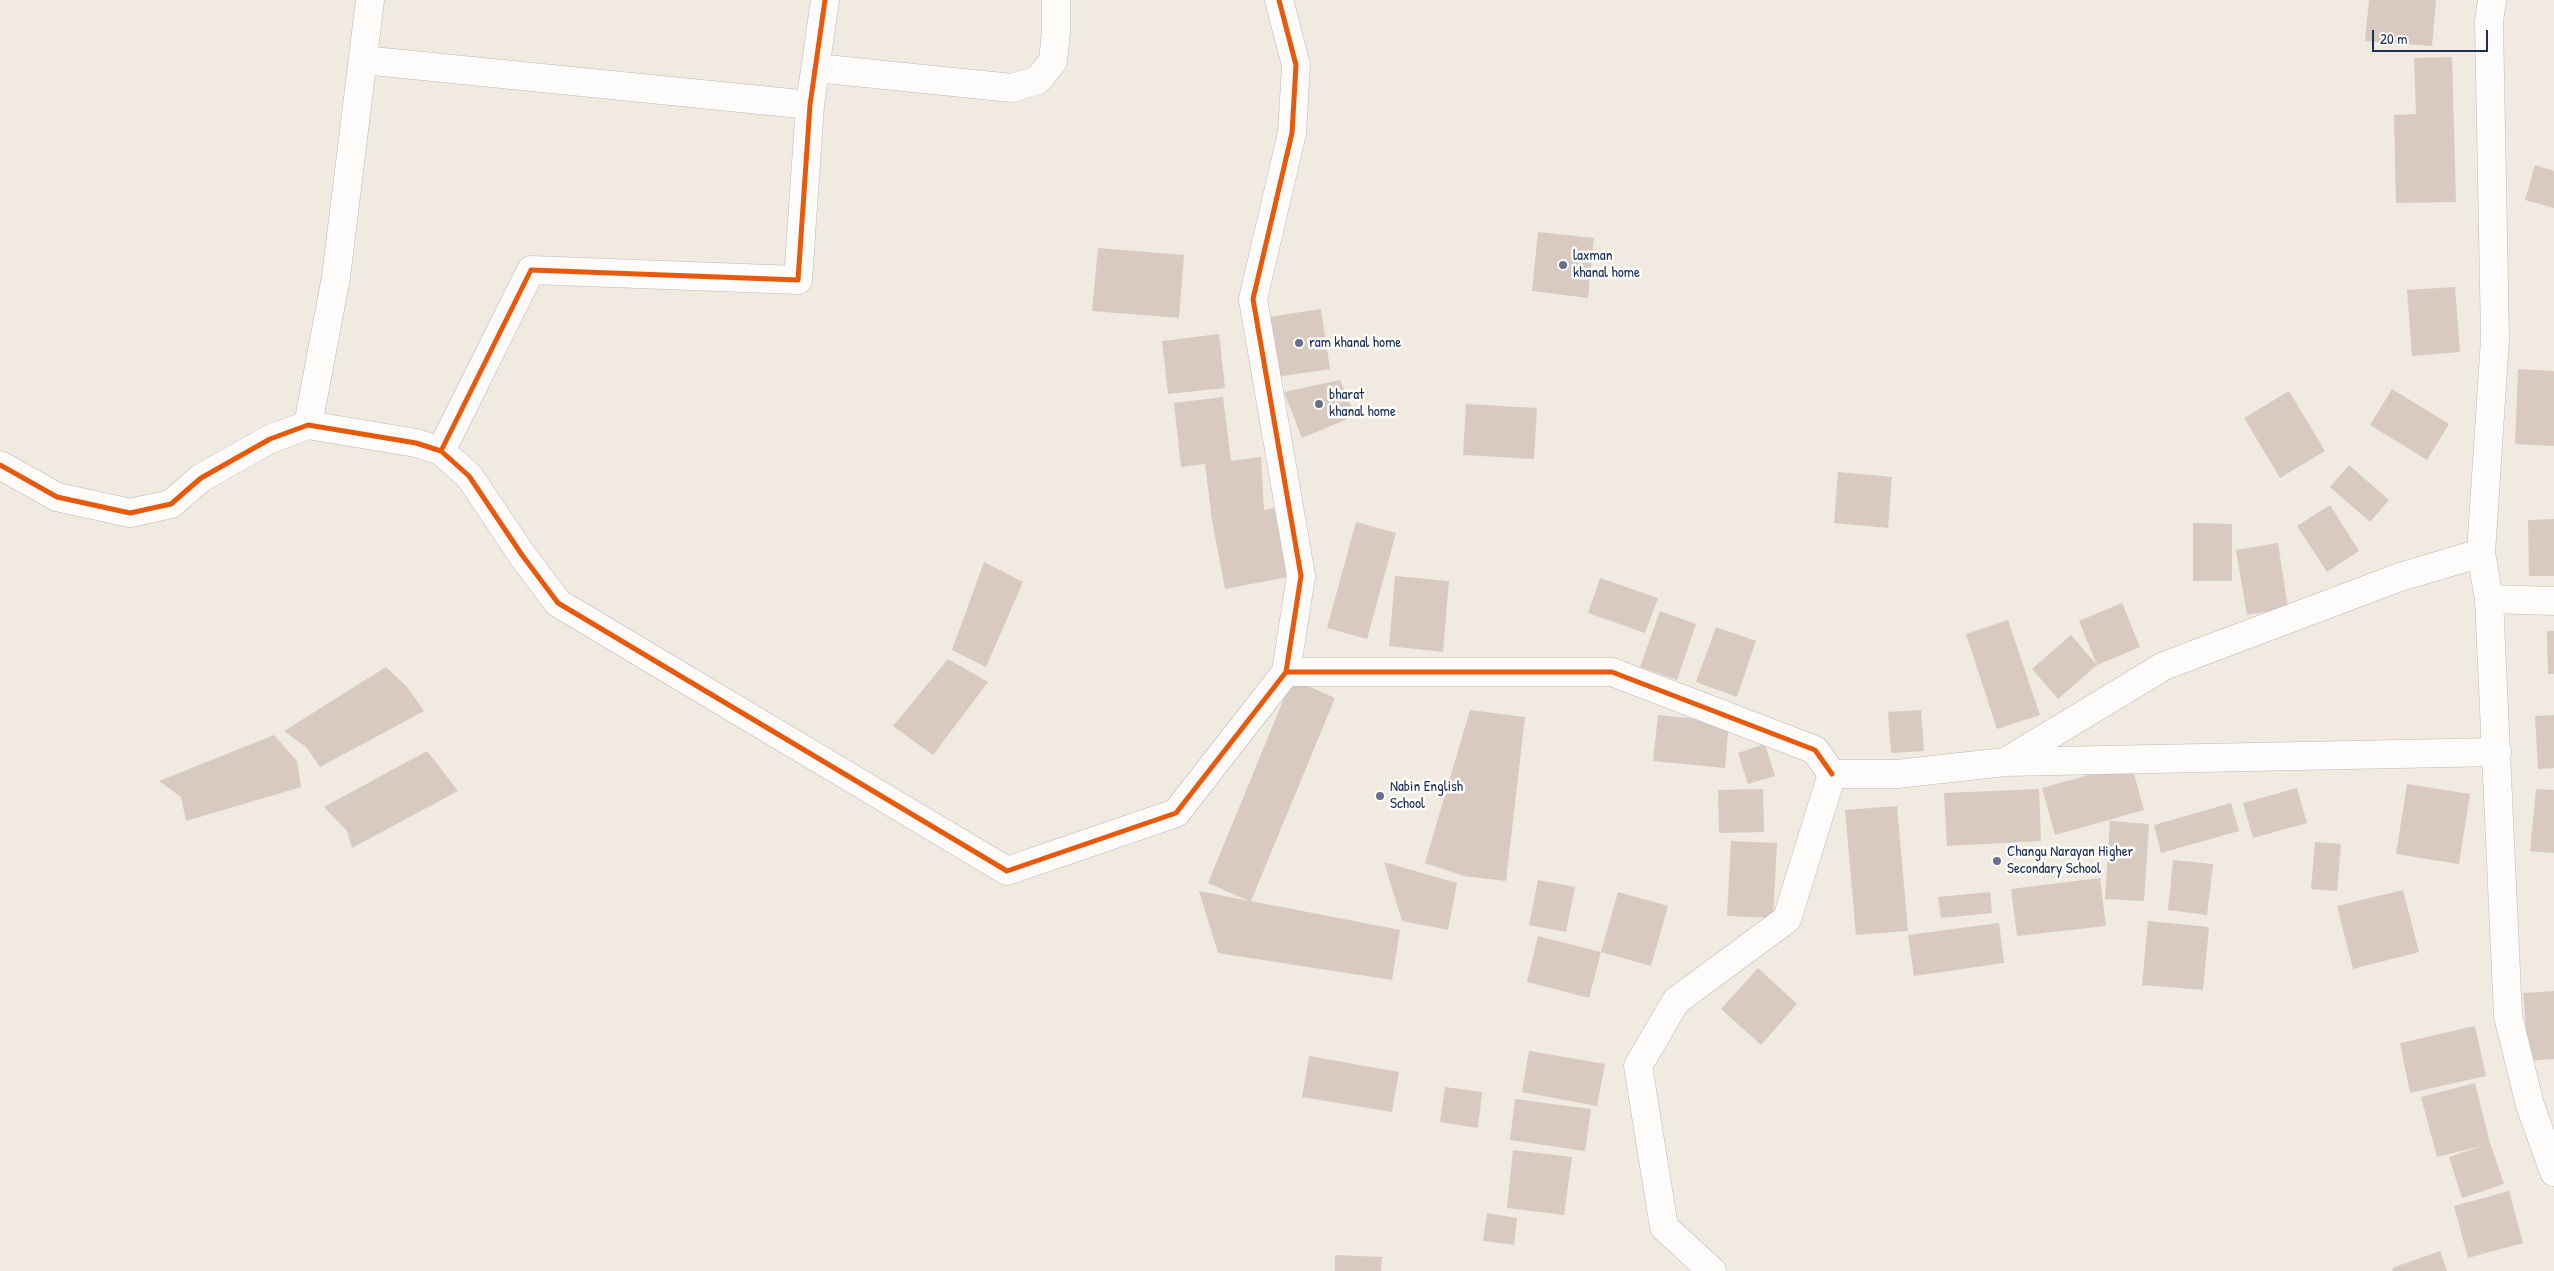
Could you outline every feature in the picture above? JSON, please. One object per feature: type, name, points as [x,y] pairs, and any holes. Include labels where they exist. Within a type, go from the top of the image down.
[{"type":"street","points":[[308,425],[336,277],[370,0]]},
{"type":"street","points":[[441,451],[531,270],[798,280],[810,105],[825,0]]},
{"type":"street","points":[[816,68],[1012,88],[1038,80],[1053,61],[1056,32],[1056,0]]},
{"type":"street","points":[[0,465],[57,497],[130,513],[171,504],[201,478],[270,439],[308,425],[416,443],[441,451],[470,476],[522,554],[558,603],[1007,871],[1176,813],[1286,672],[1301,576],[1253,299],[1292,134],[1296,65],[1279,0]]},
{"type":"street","points":[[2492,0],[2489,21],[2495,339],[2481,553],[2489,599],[2498,752],[2508,1016],[2530,1105],[2554,1172]]},
{"type":"street","points":[[363,60],[810,105]]},
{"type":"street","points":[[2006,762],[2164,666],[2400,577],[2481,553]]},
{"type":"street","points":[[2489,599],[2554,600]]},
{"type":"street","points":[[1286,672],[1612,672],[1815,750],[1832,774]]},
{"type":"street","points":[[1832,774],[1896,774],[2006,762],[2498,752]]},
{"type":"street","points":[[1712,1271],[1664,1227],[1638,1066],[1676,1001],[1787,919],[1832,774]]},
{"type":"building","points":[[2369,0],[2436,0],[2432,46],[2365,41]]},
{"type":"building","points":[[2452,57],[2456,202],[2396,203],[2394,115],[2416,114],[2414,58]]},
{"type":"building","points":[[2535,165],[2554,171],[2554,208],[2525,200]]},
{"type":"building","name":"laxman khanal home","points":[[1538,232],[1594,238],[1588,298],[1532,291]]},
{"type":"building","points":[[1098,248],[1184,255],[1179,318],[1092,311]]},
{"type":"building","points":[[2455,287],[2460,352],[2412,356],[2407,290]]},
{"type":"building","name":"ram khanal home","points":[[1321,309],[1330,369],[1276,377],[1268,317]]},
{"type":"building","points":[[1219,334],[1225,388],[1168,394],[1162,341]]},
{"type":"building","points":[[2518,369],[2554,371],[2554,446],[2515,444]]},
{"type":"building","name":"bharat khanal home","points":[[1340,380],[1355,416],[1302,438],[1284,392]]},
{"type":"building","points":[[2392,389],[2449,424],[2427,460],[2370,425]]},
{"type":"building","points":[[2289,391],[2325,451],[2280,478],[2244,418]]},
{"type":"building","points":[[1223,397],[1231,461],[1261,457],[1264,510],[1274,508],[1288,577],[1225,589],[1212,520],[1205,464],[1181,467],[1174,403]]},
{"type":"building","points":[[1466,404],[1537,408],[1534,459],[1463,455]]},
{"type":"building","points":[[2349,465],[2389,500],[2370,522],[2330,487]]},
{"type":"building","points":[[1838,472],[1892,477],[1888,528],[1834,523]]},
{"type":"building","points":[[2330,505],[2359,551],[2327,572],[2297,526]]},
{"type":"building","points":[[2554,519],[2554,576],[2529,576],[2528,520]]},
{"type":"building","points":[[1356,522],[1396,533],[1367,639],[1327,628]]},
{"type":"building","points":[[2193,523],[2232,524],[2232,581],[2193,581]]},
{"type":"building","points":[[2278,543],[2288,608],[2247,615],[2236,550]]},
{"type":"building","points":[[984,562],[1023,582],[986,667],[952,650]]},
{"type":"building","points":[[1395,576],[1449,581],[1443,652],[1389,646]]},
{"type":"building","points":[[1600,578],[1658,598],[1645,633],[1588,613]]},
{"type":"building","points":[[2122,603],[2140,647],[2097,665],[2079,621]]},
{"type":"building","points":[[1660,611],[1696,624],[1677,680],[1640,667]]},
{"type":"building","points":[[2008,620],[2040,715],[1997,729],[1966,634]]},
{"type":"building","points":[[1716,627],[1756,641],[1737,697],[1696,682]]},
{"type":"building","points":[[2547,631],[2554,631],[2554,674],[2548,674]]},
{"type":"building","points":[[2071,635],[2097,665],[2058,699],[2032,669]]},
{"type":"building","points":[[948,659],[988,682],[933,755],[893,726]]},
{"type":"building","points":[[386,667],[408,688],[424,711],[320,767],[306,747],[284,731]]},
{"type":"building","points":[[1292,679],[1335,698],[1251,901],[1400,930],[1392,980],[1218,953],[1199,891],[1249,901],[1208,883]]},
{"type":"building","points":[[1470,710],[1525,717],[1506,881],[1464,876],[1425,863]]},
{"type":"building","points":[[1921,710],[1924,751],[1891,753],[1888,712]]},
{"type":"building","points":[[1658,715],[1729,722],[1725,768],[1653,761]]},
{"type":"building","points":[[2554,715],[2554,768],[2538,769],[2535,716]]},
{"type":"building","points":[[274,735],[297,761],[301,787],[186,821],[181,797],[159,781]]},
{"type":"building","points":[[1765,744],[1775,776],[1748,784],[1738,753]]},
{"type":"building","points":[[427,751],[458,791],[352,848],[347,831],[324,807]]},
{"type":"building","points":[[2131,763],[2144,810],[2055,835],[2042,788]]},
{"type":"building","points":[[2407,784],[2470,794],[2459,864],[2396,854]]},
{"type":"building","points":[[2297,788],[2307,823],[2253,838],[2243,803]]},
{"type":"building","points":[[1763,789],[1764,832],[1719,833],[1718,790]]},
{"type":"building","points":[[2039,789],[2041,841],[1947,846],[1944,793]]},
{"type":"building","points":[[2536,789],[2554,790],[2554,853],[2530,851]]},
{"type":"building","points":[[2231,803],[2239,831],[2161,853],[2154,825]]},
{"type":"building","points":[[1897,806],[1908,931],[1856,935],[1845,810]]},
{"type":"building","points":[[2110,821],[2149,824],[2144,901],[2105,899]]},
{"type":"building","points":[[1731,841],[1777,843],[1773,918],[1727,916]]},
{"type":"building","points":[[2315,842],[2341,844],[2337,891],[2311,889]]},
{"type":"building","points":[[2173,860],[2213,864],[2207,915],[2168,910]]},
{"type":"building","points":[[1384,862],[1457,883],[1448,930],[1402,921]]},
{"type":"building","points":[[2100,878],[2106,926],[2017,936],[2011,889]]},
{"type":"building","points":[[1538,880],[1575,887],[1566,932],[1529,925]]},
{"type":"building","points":[[2403,890],[2419,952],[2353,969],[2337,906]]},
{"type":"building","points":[[1618,892],[1668,906],[1651,966],[1601,952]]},
{"type":"building","points":[[1990,892],[1992,913],[1941,918],[1938,897]]},
{"type":"building","points":[[2148,921],[2209,927],[2203,990],[2142,985]]},
{"type":"building","points":[[1999,923],[2004,963],[1914,976],[1908,935]]},
{"type":"building","points":[[1538,936],[1601,952],[1589,998],[1527,982]]},
{"type":"building","points":[[1758,968],[1797,1004],[1761,1045],[1721,1009]]},
{"type":"building","points":[[2554,991],[2554,1059],[2529,1061],[2523,993]]},
{"type":"building","points":[[2475,1026],[2486,1076],[2410,1093],[2400,1043]]},
{"type":"building","points":[[1529,1051],[1605,1064],[1597,1106],[1522,1092]]},
{"type":"building","points":[[1309,1056],[1399,1072],[1392,1112],[1302,1097]]},
{"type":"building","points":[[2475,1083],[2490,1143],[2504,1184],[2462,1198],[2449,1157],[2485,1145],[2437,1157],[2421,1097]]},
{"type":"building","points":[[1445,1087],[1482,1092],[1478,1128],[1440,1122]]},
{"type":"building","points":[[1515,1099],[1591,1109],[1585,1151],[1510,1140]]},
{"type":"building","points":[[1513,1150],[1572,1157],[1564,1215],[1507,1208]]},
{"type":"building","points":[[2509,1191],[2523,1243],[2468,1258],[2454,1206]]},
{"type":"building","points":[[1487,1213],[1517,1218],[1514,1245],[1483,1241]]},
{"type":"building","points":[[2440,1251],[2447,1271],[2393,1271],[2392,1268]]},
{"type":"building","points":[[1335,1255],[1382,1257],[1381,1271],[1335,1271]]},
{"type":"cycle path","points":[[441,451],[531,270],[798,280],[810,105],[825,0]]},
{"type":"cycle path","points":[[1279,0],[1296,65],[1292,133],[1253,299],[1301,576],[1286,672]]},
{"type":"cycle path","points":[[0,465],[57,497],[130,513],[171,504],[201,478],[270,439],[308,425],[416,443],[441,451],[469,476],[522,555],[558,603],[1007,871],[1176,813],[1286,672],[1612,672],[1815,750],[1832,774]]},
{"type":"place","name":"laxman khanal home","points":[[1563,265]]},
{"type":"place","name":"ram khanal home","points":[[1299,343]]},
{"type":"place","name":"bharat khanal home","points":[[1319,404]]},
{"type":"place","name":"Nabin English School","points":[[1380,796]]},
{"type":"place","name":"Changu Narayan Higher Secondary School","points":[[1997,861]]}]
